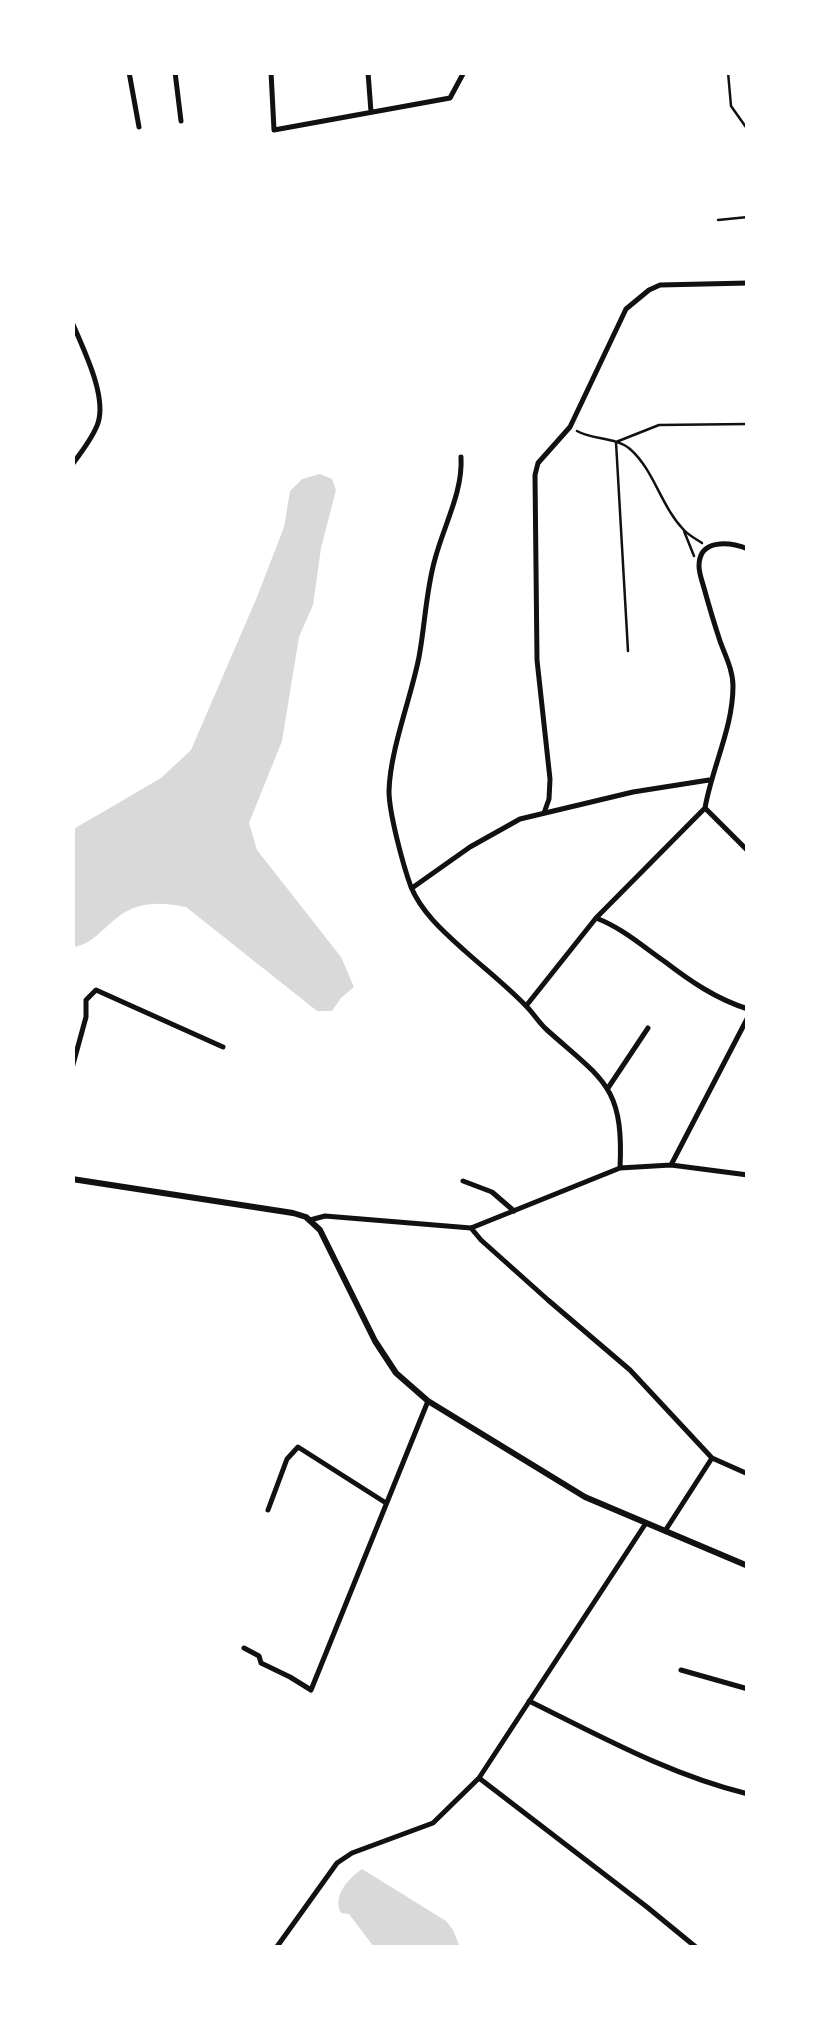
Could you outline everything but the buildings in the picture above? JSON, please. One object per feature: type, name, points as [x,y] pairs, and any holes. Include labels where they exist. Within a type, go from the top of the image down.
[{"type":"street","points":[[129,72],[138,127]]},
{"type":"street","points":[[175,72],[182,121]]},
{"type":"street","points":[[270,72],[274,130],[450,98],[464,72]]},
{"type":"street","points":[[368,72],[372,112]]},
{"type":"street","points":[[544,813],[550,779],[537,660],[538,463],[570,427],[626,309],[636,299],[660,286],[748,283]]},
{"type":"street","points":[[72,322],[100,410],[92,434],[72,465]]},
{"type":"street","points":[[461,456],[462,472],[434,562],[419,658],[389,792],[402,858],[418,901],[448,935],[593,1068],[608,1088],[622,1138],[620,1168]]},
{"type":"street","points":[[526,1006],[596,918],[705,808],[727,730],[733,686],[698,567],[708,547],[725,542],[748,550]]},
{"type":"street","points":[[412,888],[507,826],[633,792],[710,780]]},
{"type":"street","points":[[705,808],[748,850]]},
{"type":"street","points":[[596,918],[629,934],[711,994],[748,1013],[671,1165]]},
{"type":"street","points":[[72,1068],[86,1017],[86,1000],[96,990],[224,1047]]},
{"type":"street","points":[[608,1088],[648,1028]]},
{"type":"street","points":[[310,1220],[325,1216],[471,1228],[620,1168],[671,1165],[748,1175]]},
{"type":"street","points":[[72,1179],[293,1213],[310,1220],[326,1241],[366,1326],[386,1358],[396,1373],[428,1401],[586,1496],[748,1566]]},
{"type":"street","points":[[463,1181],[492,1192],[514,1211]]},
{"type":"street","points":[[471,1228],[630,1370],[712,1458],[748,1474]]},
{"type":"street","points":[[244,1648],[259,1656],[261,1663],[310,1690],[428,1401]]},
{"type":"street","points":[[268,1510],[287,1459],[298,1448],[386,1504]]},
{"type":"street","points":[[664,1532],[712,1458]]},
{"type":"street","points":[[276,1948],[337,1863],[352,1853],[433,1823],[479,1778],[646,1523]]},
{"type":"street","points":[[681,1670],[748,1689]]},
{"type":"street","points":[[529,1701],[654,1763],[748,1794]]},
{"type":"street","points":[[479,1778],[697,1948]]},
{"type":"path","points":[[728,72],[731,106],[748,130]]},
{"type":"path","points":[[718,220],[748,217]]},
{"type":"path","points":[[616,442],[659,425],[748,424]]},
{"type":"path","points":[[570,427],[588,437],[628,447],[684,531],[698,567]]},
{"type":"path","points":[[616,442],[628,651]]},
{"type":"path","points":[[684,531],[708,547]]},
{"type":"shaded area","points":[[320,474],[332,479],[336,490],[321,548],[313,605],[299,637],[282,741],[249,823],[257,850],[341,957],[354,987],[332,1011],[317,1011],[186,907],[142,905],[118,917],[92,940],[73,947],[72,830],[161,778],[191,750],[284,527],[290,491],[302,479]]},
{"type":"shaded area","points":[[362,1869],[446,1921],[460,1947],[374,1947],[339,1907],[343,1888]]}]
